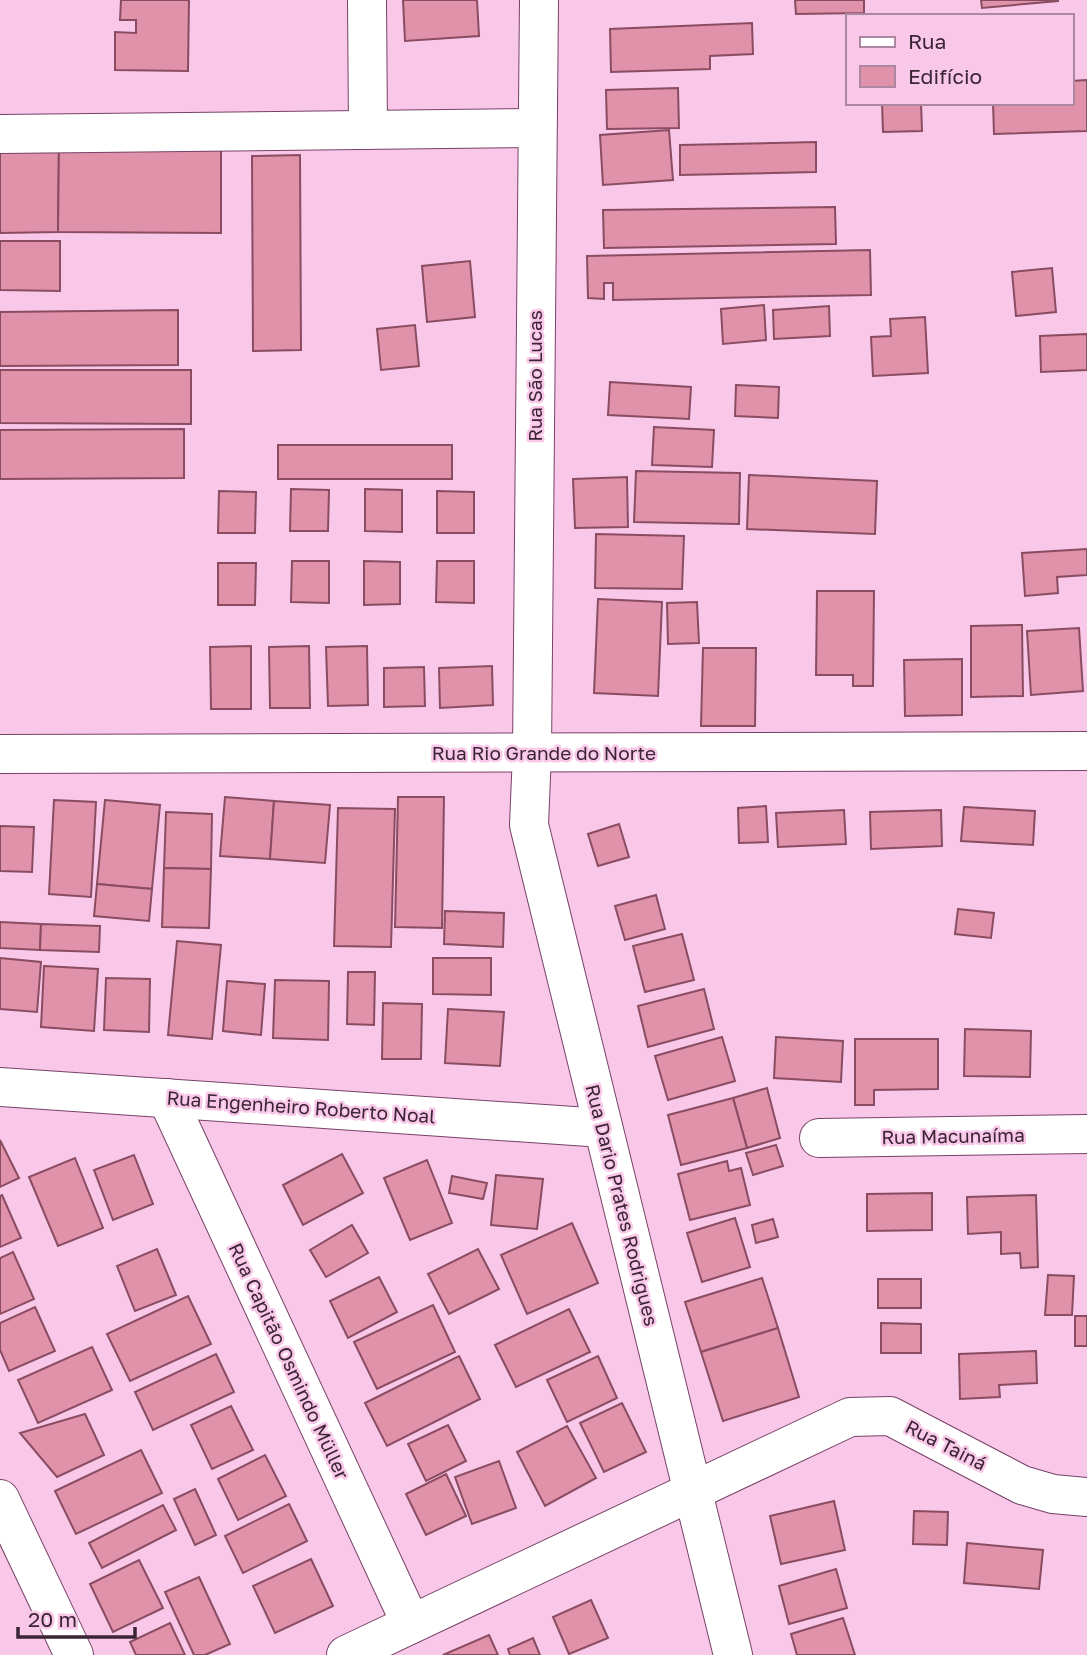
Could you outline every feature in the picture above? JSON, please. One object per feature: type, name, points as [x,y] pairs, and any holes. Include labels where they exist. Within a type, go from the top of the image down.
[{"type":"street","points":[[367,0],[368,130]]},
{"type":"street","name":"Rua São Lucas","points":[[532,752],[539,0]]},
{"type":"street","points":[[0,134],[537,128]]},
{"type":"street","name":"Rua Rio Grande do Norte","points":[[0,754],[1087,751]]},
{"type":"street","name":"Rua Dario Prates Rodrigues","points":[[532,752],[528,825],[733,1655]]},
{"type":"street","name":"Rua Engenheiro Roberto Noal","points":[[0,1087],[603,1128]]},
{"type":"street","name":"Rua Capitão Osmindo Müller","points":[[167,1098],[411,1624]]},
{"type":"street","name":"Rua Macunaíma","points":[[819,1138],[1087,1134]]},
{"type":"street","name":"Rua Tainá","points":[[346,1655],[850,1418],[890,1416],[1022,1485],[1053,1494],[1087,1497]]},
{"type":"street","points":[[0,1499],[74,1655]]},
{"type":"building","points":[[121,0],[189,0],[188,71],[115,70],[115,32],[136,33],[136,20],[120,20]]},
{"type":"building","points":[[403,0],[477,0],[479,36],[405,41]]},
{"type":"building","points":[[795,0],[864,0],[864,13],[796,14]]},
{"type":"building","points":[[981,0],[1058,0],[1058,1],[982,8]]},
{"type":"building","points":[[752,23],[753,54],[710,56],[710,69],[611,72],[610,29]]},
{"type":"building","points":[[1087,80],[1087,131],[994,134],[993,105],[1073,105],[1073,81]]},
{"type":"building","points":[[678,88],[679,128],[607,129],[606,90]]},
{"type":"building","points":[[882,105],[921,105],[922,131],[883,132]]},
{"type":"building","points":[[669,130],[673,180],[603,185],[600,135]]},
{"type":"building","points":[[59,141],[58,232],[0,233],[0,142]]},
{"type":"building","points":[[59,141],[221,141],[221,233],[58,232]]},
{"type":"building","points":[[816,142],[816,172],[680,175],[680,145]]},
{"type":"building","points":[[300,155],[301,350],[253,351],[252,156]]},
{"type":"building","points":[[835,207],[836,244],[604,248],[603,210]]},
{"type":"building","points":[[0,241],[60,241],[60,291],[0,290]]},
{"type":"building","points":[[870,250],[871,295],[613,300],[613,283],[604,283],[604,299],[588,298],[587,256]]},
{"type":"building","points":[[470,261],[475,317],[427,322],[422,266]]},
{"type":"building","points":[[1052,268],[1056,312],[1016,316],[1012,272]]},
{"type":"building","points":[[764,305],[766,340],[723,344],[721,309]]},
{"type":"building","points":[[829,306],[830,336],[774,339],[773,310]]},
{"type":"building","points":[[178,310],[178,365],[0,366],[0,312]]},
{"type":"building","points":[[925,317],[928,373],[873,376],[871,337],[891,336],[890,319]]},
{"type":"building","points":[[415,325],[419,366],[381,370],[377,329]]},
{"type":"building","points":[[1087,334],[1087,370],[1041,372],[1040,336]]},
{"type":"building","points":[[0,370],[191,370],[191,424],[0,423]]},
{"type":"building","points":[[610,382],[691,387],[689,419],[608,415]]},
{"type":"building","points":[[736,385],[779,387],[778,418],[735,416]]},
{"type":"building","points":[[654,427],[714,430],[712,467],[652,465]]},
{"type":"building","points":[[184,429],[184,478],[0,479],[0,430]]},
{"type":"building","points":[[278,445],[452,445],[452,479],[278,479]]},
{"type":"building","points":[[636,471],[740,473],[739,524],[634,522]]},
{"type":"building","points":[[749,475],[877,481],[875,534],[747,529]]},
{"type":"building","points":[[627,477],[628,527],[575,528],[573,479]]},
{"type":"building","points":[[291,489],[329,490],[328,531],[290,531]]},
{"type":"building","points":[[365,489],[402,490],[402,532],[365,531]]},
{"type":"building","points":[[219,491],[256,492],[255,533],[218,533]]},
{"type":"building","points":[[437,491],[474,492],[474,533],[437,533]]},
{"type":"building","points":[[596,534],[684,536],[682,589],[595,588]]},
{"type":"building","points":[[1087,549],[1087,575],[1057,577],[1058,593],[1025,596],[1022,553]]},
{"type":"building","points":[[292,561],[329,561],[329,603],[291,602]]},
{"type":"building","points":[[364,561],[400,562],[400,604],[364,605]]},
{"type":"building","points":[[437,561],[474,561],[474,603],[436,602]]},
{"type":"building","points":[[218,563],[256,563],[255,605],[218,605]]},
{"type":"building","points":[[817,591],[874,591],[873,686],[853,686],[853,675],[816,675]]},
{"type":"building","points":[[598,599],[662,602],[658,696],[594,693]]},
{"type":"building","points":[[697,602],[699,643],[668,644],[667,603]]},
{"type":"building","points":[[1022,625],[1023,696],[971,697],[971,626]]},
{"type":"building","points":[[1079,628],[1083,691],[1031,695],[1027,631]]},
{"type":"building","points":[[251,646],[251,709],[211,709],[210,647]]},
{"type":"building","points":[[309,646],[310,708],[270,708],[269,647]]},
{"type":"building","points":[[367,646],[368,705],[328,706],[326,647]]},
{"type":"building","points":[[703,648],[756,648],[755,726],[701,726]]},
{"type":"building","points":[[962,659],[962,715],[905,716],[904,660]]},
{"type":"building","points":[[492,666],[493,705],[440,708],[439,668]]},
{"type":"building","points":[[424,667],[425,706],[384,707],[384,668]]},
{"type":"building","points":[[225,797],[274,801],[270,859],[220,856]]},
{"type":"building","points":[[398,797],[444,797],[442,928],[395,927]]},
{"type":"building","points":[[54,800],[96,802],[91,897],[49,894]]},
{"type":"building","points":[[105,800],[160,805],[152,889],[97,884]]},
{"type":"building","points":[[274,801],[330,805],[325,863],[270,859]]},
{"type":"building","points":[[766,806],[768,842],[739,843],[738,808]]},
{"type":"building","points":[[964,807],[1035,811],[1033,845],[961,841]]},
{"type":"building","points":[[338,808],[395,809],[391,947],[334,946]]},
{"type":"building","points":[[844,810],[846,844],[778,847],[776,813]]},
{"type":"building","points":[[941,810],[942,846],[871,849],[870,812]]},
{"type":"building","points":[[166,812],[212,814],[211,869],[164,868]]},
{"type":"building","points":[[619,824],[629,857],[598,866],[588,834]]},
{"type":"building","points":[[0,826],[34,827],[32,872],[0,871]]},
{"type":"building","points":[[164,868],[211,869],[209,928],[162,927]]},
{"type":"building","points":[[97,884],[152,889],[149,921],[94,916]]},
{"type":"building","points":[[656,895],[665,929],[625,940],[615,906]]},
{"type":"building","points":[[958,909],[994,913],[991,938],[955,934]]},
{"type":"building","points":[[445,911],[504,913],[503,947],[444,944]]},
{"type":"building","points":[[0,922],[41,924],[40,950],[0,948]]},
{"type":"building","points":[[41,924],[100,926],[99,952],[40,950]]},
{"type":"building","points":[[682,934],[694,980],[645,992],[633,946]]},
{"type":"building","points":[[177,941],[221,945],[212,1039],[168,1035]]},
{"type":"building","points":[[0,958],[41,962],[37,1012],[0,1009]]},
{"type":"building","points":[[433,958],[491,958],[491,995],[433,994]]},
{"type":"building","points":[[44,966],[98,969],[94,1031],[41,1027]]},
{"type":"building","points":[[348,972],[375,972],[374,1025],[347,1024]]},
{"type":"building","points":[[106,978],[150,979],[149,1032],[104,1030]]},
{"type":"building","points":[[275,980],[329,981],[328,1040],[273,1038]]},
{"type":"building","points":[[227,981],[265,984],[261,1035],[223,1031]]},
{"type":"building","points":[[704,989],[714,1029],[648,1047],[638,1006]]},
{"type":"building","points":[[383,1003],[422,1004],[421,1059],[382,1059]]},
{"type":"building","points":[[448,1009],[504,1012],[500,1066],[445,1063]]},
{"type":"building","points":[[965,1029],[1031,1031],[1030,1077],[964,1076]]},
{"type":"building","points":[[722,1037],[735,1081],[668,1100],[655,1056]]},
{"type":"building","points":[[776,1037],[843,1041],[841,1082],[774,1078]]},
{"type":"building","points":[[855,1039],[938,1039],[938,1089],[874,1090],[874,1105],[855,1105]]},
{"type":"building","points":[[767,1088],[780,1138],[747,1148],[733,1098]]},
{"type":"building","points":[[733,1098],[747,1148],[681,1165],[668,1115]]},
{"type":"building","points":[[0,1140],[19,1178],[0,1187]]},
{"type":"building","points":[[776,1145],[783,1166],[753,1175],[746,1153]]},
{"type":"building","points":[[342,1154],[363,1193],[303,1225],[283,1185]]},
{"type":"building","points":[[134,1155],[153,1204],[113,1220],[94,1170]]},
{"type":"building","points":[[75,1158],[103,1228],[58,1246],[29,1177]]},
{"type":"building","points":[[427,1160],[452,1223],[410,1240],[384,1178]]},
{"type":"building","points":[[727,1161],[729,1171],[741,1168],[750,1205],[690,1220],[678,1174]]},
{"type":"building","points":[[496,1175],[543,1179],[537,1229],[491,1225]]},
{"type":"building","points":[[452,1176],[487,1183],[483,1199],[449,1193]]},
{"type":"building","points":[[932,1193],[932,1230],[867,1231],[867,1194]]},
{"type":"building","points":[[2,1195],[21,1238],[0,1247],[0,1196]]},
{"type":"building","points":[[1036,1195],[1038,1267],[1021,1268],[1020,1253],[1001,1254],[1001,1232],[968,1234],[967,1197]]},
{"type":"building","points":[[735,1218],[750,1267],[702,1282],[687,1233]]},
{"type":"building","points":[[773,1219],[778,1237],[756,1243],[752,1225]]},
{"type":"building","points":[[572,1223],[598,1283],[527,1314],[501,1255]]},
{"type":"building","points":[[352,1225],[368,1253],[326,1277],[310,1250]]},
{"type":"building","points":[[157,1249],[176,1295],[135,1311],[117,1266]]},
{"type":"building","points":[[478,1249],[499,1289],[449,1314],[428,1274]]},
{"type":"building","points":[[13,1252],[34,1299],[0,1314],[0,1258]]},
{"type":"building","points":[[1048,1275],[1074,1276],[1072,1315],[1045,1315]]},
{"type":"building","points":[[379,1277],[397,1312],[348,1338],[330,1301]]},
{"type":"building","points":[[762,1278],[778,1328],[701,1352],[685,1302]]},
{"type":"building","points":[[878,1279],[921,1279],[921,1308],[878,1308]]},
{"type":"building","points":[[188,1296],[211,1344],[130,1381],[107,1334]]},
{"type":"building","points":[[433,1305],[455,1352],[377,1389],[354,1342]]},
{"type":"building","points":[[35,1307],[55,1351],[9,1371],[0,1350],[0,1323]]},
{"type":"building","points":[[569,1309],[590,1352],[516,1387],[495,1345]]},
{"type":"building","points":[[1075,1316],[1087,1316],[1087,1346],[1075,1346]]},
{"type":"building","points":[[881,1323],[921,1324],[921,1353],[881,1353]]},
{"type":"building","points":[[778,1328],[799,1397],[723,1421],[701,1352]]},
{"type":"building","points":[[92,1347],[112,1390],[38,1423],[18,1380]]},
{"type":"building","points":[[1036,1351],[1037,1383],[999,1385],[1000,1397],[960,1399],[959,1354]]},
{"type":"building","points":[[216,1354],[234,1392],[153,1430],[135,1392]]},
{"type":"building","points":[[459,1356],[480,1399],[387,1446],[365,1403]]},
{"type":"building","points":[[598,1356],[617,1398],[567,1422],[547,1380]]},
{"type":"building","points":[[622,1403],[646,1452],[604,1472],[580,1423]]},
{"type":"building","points":[[231,1406],[253,1450],[212,1469],[191,1425]]},
{"type":"building","points":[[85,1414],[104,1455],[57,1477],[20,1433]]},
{"type":"building","points":[[448,1425],[466,1461],[426,1481],[408,1444]]},
{"type":"building","points":[[567,1426],[596,1478],[545,1506],[517,1452]]},
{"type":"building","points":[[141,1450],[162,1493],[76,1534],[55,1491]]},
{"type":"building","points":[[265,1455],[286,1496],[238,1520],[218,1479]]},
{"type":"building","points":[[499,1461],[516,1508],[472,1524],[455,1477]]},
{"type":"building","points":[[446,1474],[466,1516],[426,1535],[406,1494]]},
{"type":"building","points":[[195,1489],[216,1535],[195,1545],[174,1499]]},
{"type":"building","points":[[834,1501],[845,1550],[781,1564],[770,1516]]},
{"type":"building","points":[[289,1504],[307,1541],[243,1573],[225,1536]]},
{"type":"building","points":[[163,1505],[176,1530],[102,1568],[89,1543]]},
{"type":"building","points":[[914,1511],[948,1512],[947,1545],[913,1544]]},
{"type":"building","points":[[967,1543],[1043,1550],[1039,1589],[964,1583]]},
{"type":"building","points":[[311,1559],[333,1606],[275,1633],[253,1586]]},
{"type":"building","points":[[139,1560],[163,1608],[113,1632],[90,1584]]},
{"type":"building","points":[[836,1569],[847,1608],[789,1624],[779,1586]]},
{"type":"building","points":[[199,1577],[230,1644],[205,1655],[194,1655],[165,1592]]},
{"type":"building","points":[[591,1600],[608,1638],[569,1654],[553,1617]]},
{"type":"building","points":[[843,1618],[855,1655],[797,1655],[791,1634]]},
{"type":"building","points":[[170,1623],[185,1655],[136,1655],[130,1642]]},
{"type":"building","points":[[489,1635],[498,1655],[443,1655]]},
{"type":"building","points":[[533,1638],[540,1655],[510,1655],[508,1649]]}]
